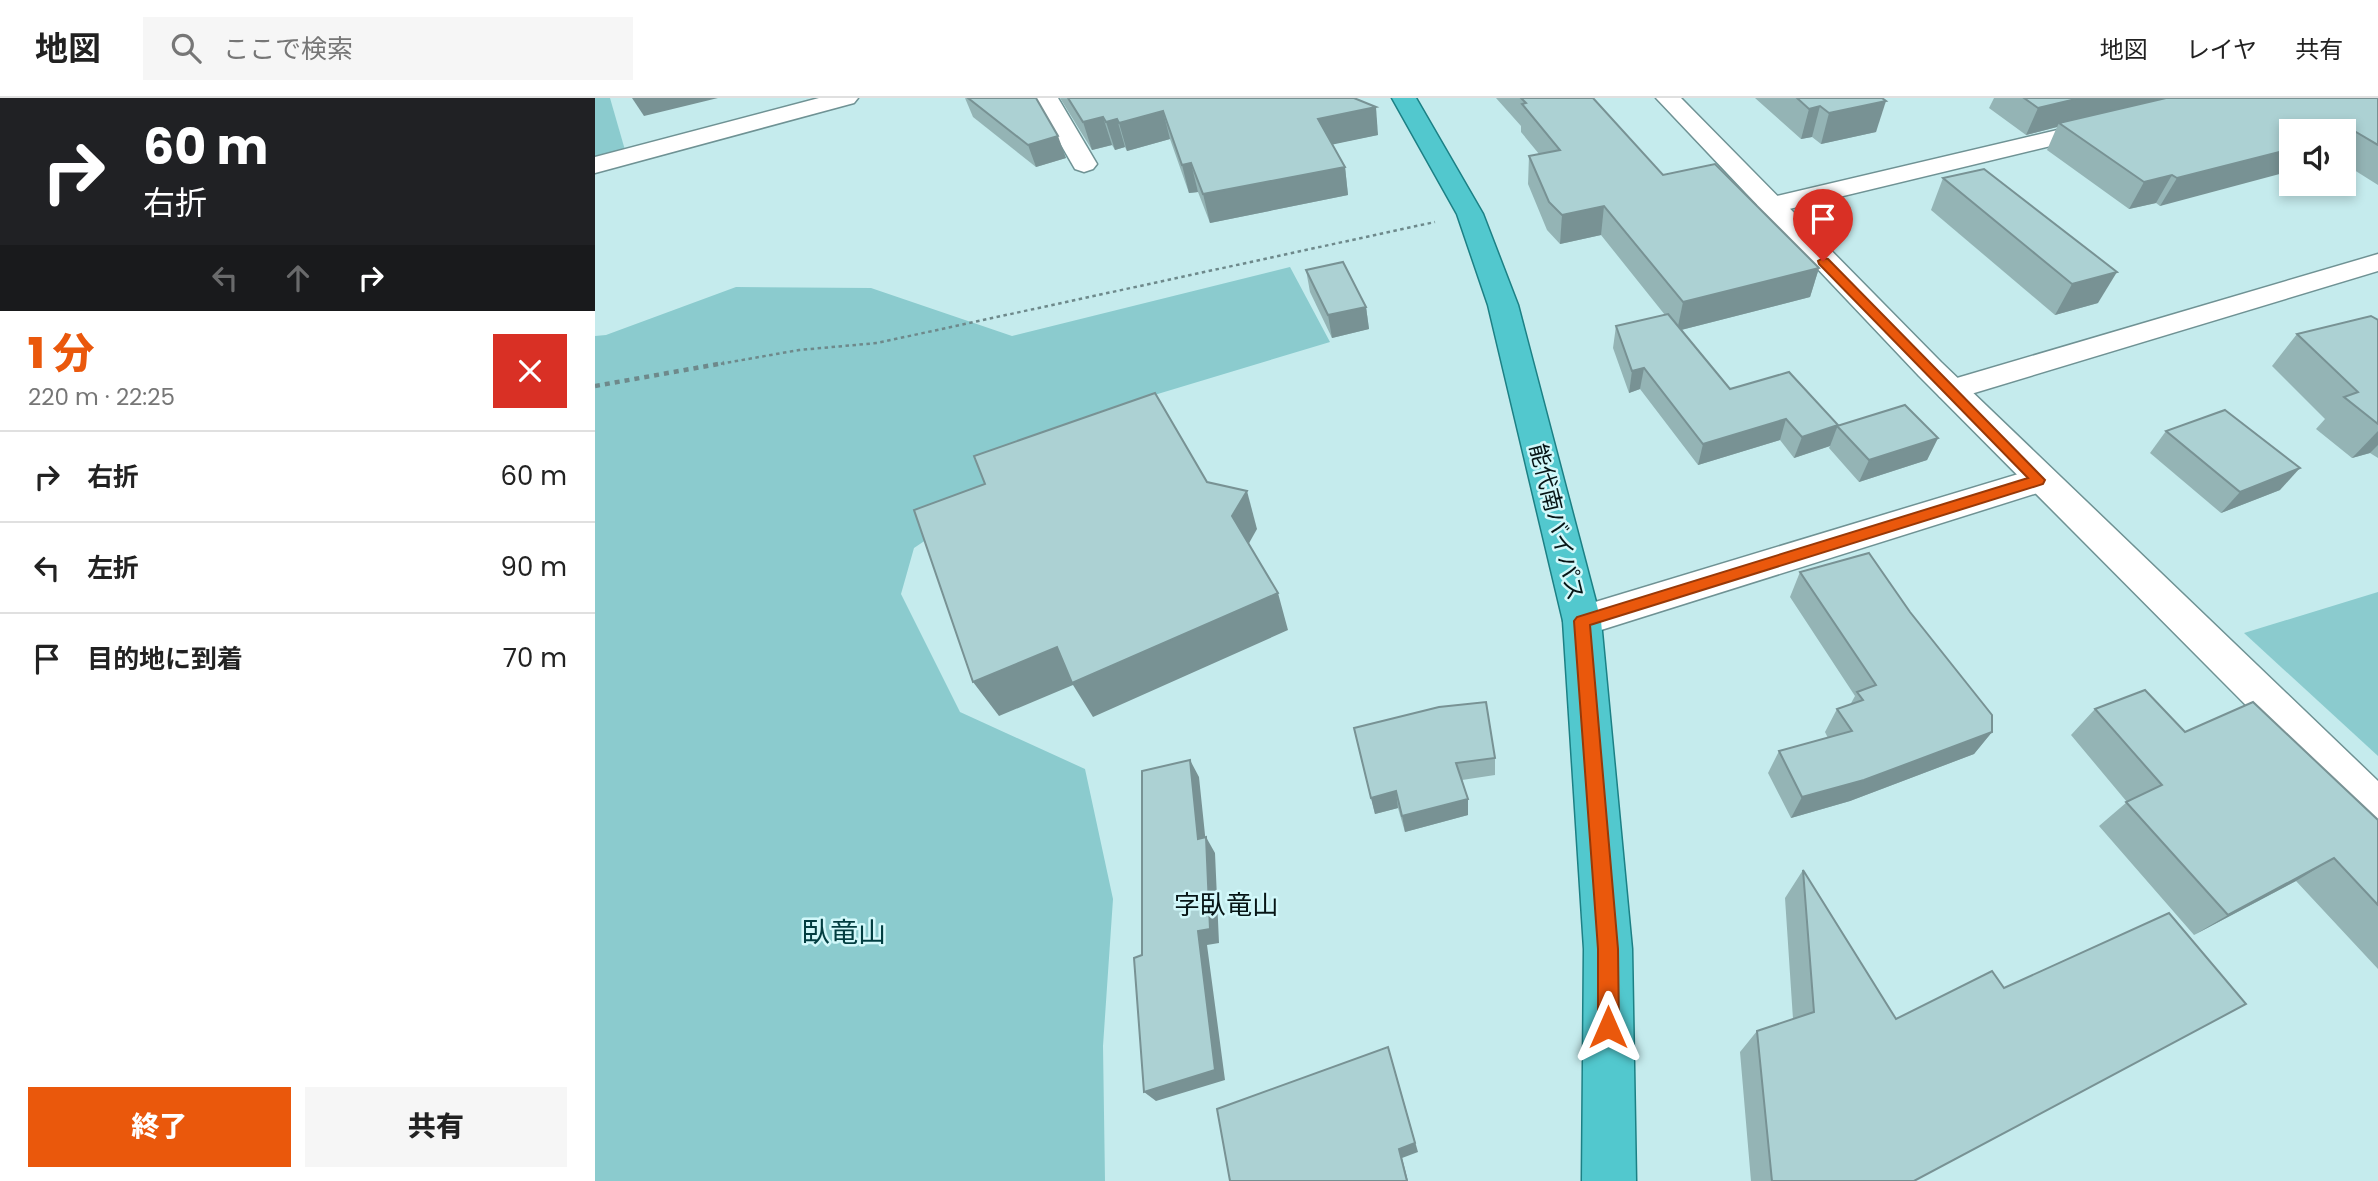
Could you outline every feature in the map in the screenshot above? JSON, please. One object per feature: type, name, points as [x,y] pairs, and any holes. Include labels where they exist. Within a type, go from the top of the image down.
[{"type":"highway","name":"能代南バイパス","points":[[1404,98],[1470,214],[1503,306],[1582,621],[1608,949],[1609,1181]]},
{"type":"street","points":[[595,166],[846,98]]},
{"type":"street","points":[[1046,98],[1084,164]]},
{"type":"street","points":[[1668,98],[1769,206],[2038,480],[2378,809]]},
{"type":"street","points":[[1769,206],[2129,120]]},
{"type":"street","points":[[1951,390],[2378,262]]},
{"type":"street","points":[[1582,621],[2038,480]]},
{"type":"path","points":[[595,386],[799,350],[877,343],[1470,214]]},
{"type":"green space","points":[[595,98],[610,98],[627,157],[595,166]]},
{"type":"green space","name":"臥竜山","points":[[1290,267],[1330,342],[1098,412],[1005,476],[969,511],[914,548],[901,594],[960,712],[1085,769],[1113,899],[1103,1046],[1105,1181],[595,1181],[595,336],[606,335],[736,287],[871,288],[1012,336]]},
{"type":"green space","points":[[2378,592],[2378,756],[2244,633]]},
{"type":"building","points":[[968,98],[1036,98],[1058,136],[1028,145]]},
{"type":"building","points":[[1068,98],[1354,98],[1376,107],[1318,119],[1345,167],[1203,194],[1191,163],[1182,165],[1163,111],[1119,123],[1117,119],[1106,122],[1103,117],[1083,122]]},
{"type":"building","points":[[1521,98],[1593,98],[1663,175],[1715,164],[1819,268],[1683,302],[1604,206],[1562,215],[1549,202],[1529,156],[1560,150],[1522,104],[1526,103]]},
{"type":"building","points":[[1797,98],[1882,98],[1886,101],[1829,113],[1820,106],[1809,109]]},
{"type":"building","points":[[2024,98],[2080,98],[2038,108]]},
{"type":"building","points":[[2166,98],[2378,98],[2378,145],[2356,132],[2356,119],[2279,119],[2279,152],[2177,178],[2172,175],[2144,182],[2059,123]]},
{"type":"building","points":[[1984,169],[2117,272],[2072,284],[1943,178]]},
{"type":"building","points":[[1343,262],[1366,307],[1328,315],[1306,270]]},
{"type":"building","points":[[1668,314],[1730,389],[1789,372],[1838,425],[1802,437],[1786,419],[1703,444],[1644,368],[1632,371],[1616,326]]},
{"type":"building","points":[[2371,316],[2378,320],[2378,424],[2344,397],[2358,392],[2297,334]]},
{"type":"building","points":[[1155,393],[1207,482],[1247,491],[1232,516],[1278,593],[1072,683],[1057,647],[973,682],[914,510],[985,484],[974,456]]},
{"type":"building","points":[[1905,405],[1938,438],[1869,460],[1837,426]]},
{"type":"building","points":[[2225,410],[2300,468],[2240,492],[2166,431]]},
{"type":"building","points":[[1869,553],[1910,612],[1992,715],[1992,732],[1864,780],[1802,797],[1779,751],[1852,731],[1837,709],[1863,700],[1857,692],[1876,685],[1800,572]]},
{"type":"building","points":[[2145,690],[2185,732],[2253,702],[2378,820],[2378,905],[2334,858],[2228,915],[2126,802],[2162,785],[2095,709]]},
{"type":"building","points":[[1486,702],[1495,758],[1456,763],[1468,799],[1402,816],[1396,791],[1371,798],[1354,728],[1439,707]]},
{"type":"building","points":[[1190,760],[1198,839],[1206,837],[1210,929],[1198,931],[1215,1070],[1144,1092],[1134,958],[1142,955],[1142,771]]},
{"type":"building","points":[[1803,870],[1896,1019],[1992,971],[2004,988],[2169,913],[2246,1004],[1914,1181],[1772,1181],[1757,1031],[1814,1012]]},
{"type":"building","points":[[1388,1047],[1415,1143],[1399,1149],[1407,1181],[1230,1181],[1217,1109]]},
{"type":"district","name":"字臥竜山","points":[[1226,905]]},
{"type":"route","points":[[1608,1027],[1608,949],[1582,621],[2038,480],[1823,261]]}]
